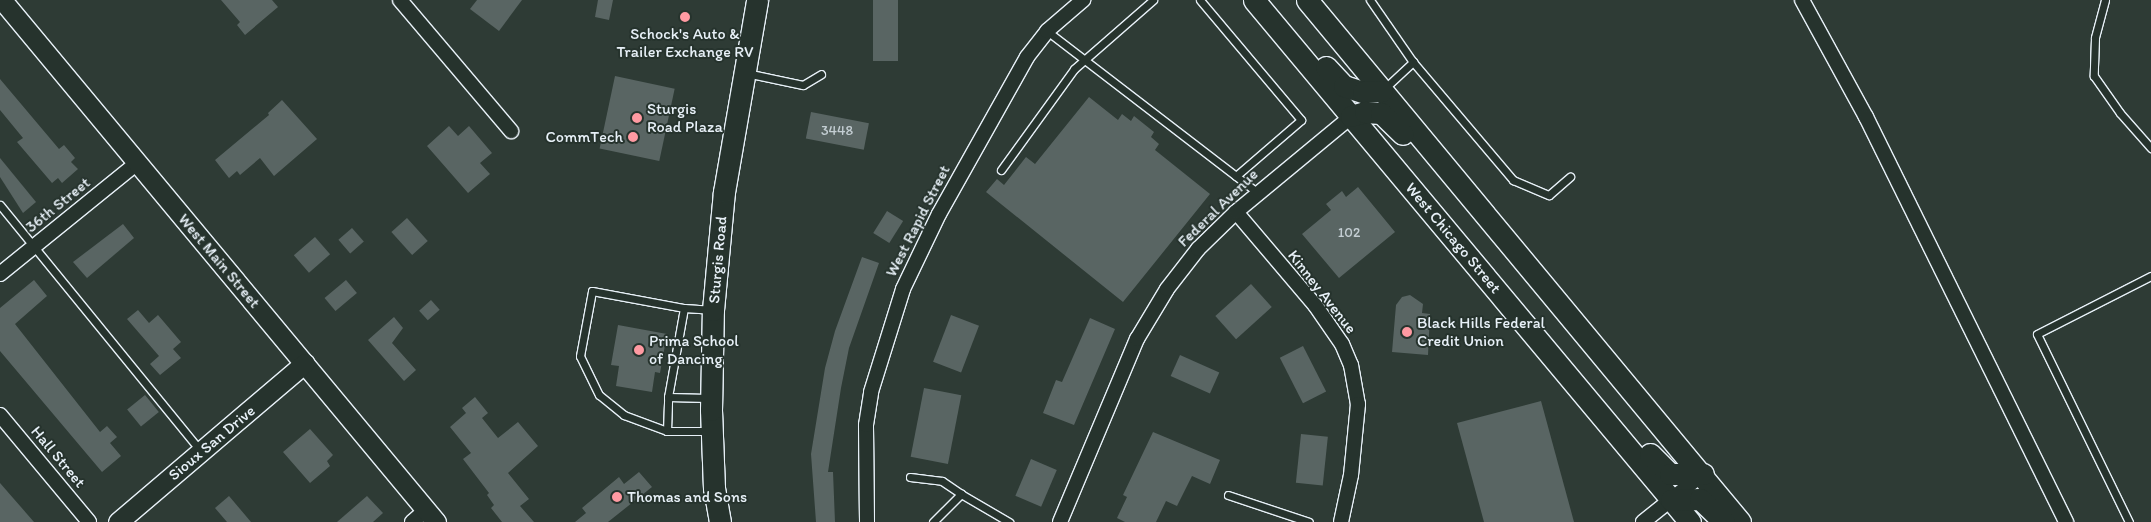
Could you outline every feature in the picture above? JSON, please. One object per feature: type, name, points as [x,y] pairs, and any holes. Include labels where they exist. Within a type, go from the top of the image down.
[{"type":"main road","name":"Sturgis Road","points":[[720,522],[712,431],[713,310],[724,192],[757,0]]},
{"type":"main road","points":[[1299,0],[1313,8],[1740,522]]},
{"type":"main road","points":[[1258,5],[1289,24],[1344,86],[1363,92],[1382,90]]},
{"type":"main road","name":"West Chicago Street","points":[[1258,5],[1690,522]]},
{"type":"main road","points":[[1351,116],[1365,112],[1381,113],[1394,124],[1434,174],[1487,216]]},
{"type":"main road","points":[[1560,366],[1616,411],[1662,470],[1678,476],[1702,474]]},
{"type":"main road","points":[[1671,500],[1700,499],[1724,522]]},
{"type":"street","name":"West Main Street","points":[[2,0],[431,516]]},
{"type":"street","name":"West Rapid Street","points":[[867,522],[865,460],[871,392],[903,290],[953,188],[1027,58],[1047,31],[1083,0]]},
{"type":"street","points":[[1802,0],[1866,117],[2066,522]]},
{"type":"street","points":[[405,2],[511,131]]},
{"type":"street","name":"Federal Avenue","points":[[1060,522],[1152,312],[1187,262],[1236,212],[1382,90]]},
{"type":"street","name":"36th Street","points":[[0,274],[137,163]]},
{"type":"street","name":"Kinney Avenue","points":[[1236,212],[1315,305],[1342,344],[1351,365],[1358,404],[1351,475],[1341,522]]},
{"type":"street","name":"Sioux San Drive","points":[[118,522],[305,363]]},
{"type":"street","name":"Hall Street","points":[[0,415],[89,522]]},
{"type":"street","points":[[1643,522],[1702,474]]},
{"type":"street","points":[[412,522],[431,516]]},
{"type":"lane","points":[[1000,170],[1084,59],[1153,0]]},
{"type":"lane","points":[[1200,0],[1301,120],[1236,176]]},
{"type":"lane","points":[[1370,0],[1413,62],[1513,180],[1550,195],[1570,177]]},
{"type":"lane","points":[[2105,0],[2095,38],[2094,76],[2120,113],[2151,148]]},
{"type":"lane","points":[[1047,31],[1258,193]]},
{"type":"lane","points":[[1382,90],[1413,62]]},
{"type":"lane","points":[[745,73],[803,85],[821,74]]},
{"type":"lane","points":[[0,205],[202,452]]},
{"type":"lane","points":[[2129,522],[2037,334],[2151,276]]},
{"type":"lane","points":[[712,431],[667,431],[624,415],[599,395],[580,356],[592,291],[684,308],[713,310]]},
{"type":"lane","points":[[667,431],[668,397],[684,308]]},
{"type":"lane","points":[[668,397],[711,398]]},
{"type":"lane","points":[[910,476],[942,481],[1009,522]]},
{"type":"lane","points":[[933,522],[961,494]]},
{"type":"lane","points":[[1228,495],[1309,522]]},
{"type":"building","points":[[221,0],[272,0],[278,7],[245,35],[237,25],[240,22]]},
{"type":"building","points":[[477,0],[522,0],[499,31],[470,9]]},
{"type":"building","points":[[598,0],[613,0],[609,20],[595,17]]},
{"type":"building","points":[[873,0],[898,0],[898,61],[873,61]]},
{"type":"building","name":"Sturgis Road Plaza","points":[[615,76],[675,89],[659,161],[600,148]]},
{"type":"building","points":[[0,79],[59,149],[64,145],[75,158],[71,162],[78,169],[62,183],[58,178],[52,183],[17,142],[23,138],[0,110]]},
{"type":"building","points":[[1089,97],[1118,120],[1122,114],[1131,121],[1134,116],[1154,132],[1151,137],[1159,144],[1155,150],[1210,194],[1123,302],[986,192],[997,179],[1004,185],[1026,157],[1035,164]]},
{"type":"building","points":[[282,100],[317,139],[274,176],[260,158],[240,175],[237,171],[229,178],[215,160],[269,115],[268,113]]},
{"type":"building","points":[[811,112],[869,123],[864,150],[806,139]]},
{"type":"building","points":[[449,126],[458,136],[469,126],[492,153],[480,163],[490,174],[468,193],[427,146]]},
{"type":"building","points":[[0,158],[36,202],[23,213],[0,177]]},
{"type":"building","points":[[1358,187],[1395,232],[1339,278],[1302,234],[1331,210],[1326,204],[1342,191],[1346,197]]},
{"type":"building","points":[[887,211],[903,221],[889,243],[873,233]]},
{"type":"building","points":[[407,218],[428,241],[412,255],[391,232]]},
{"type":"building","points":[[123,224],[134,238],[87,278],[73,262]]},
{"type":"building","points":[[352,228],[364,242],[350,253],[338,240]]},
{"type":"building","points":[[315,237],[330,254],[309,273],[294,255]]},
{"type":"building","points":[[862,257],[879,263],[849,348],[841,388],[828,472],[833,472],[835,522],[816,522],[811,454],[825,368],[835,331]]},
{"type":"building","points":[[34,280],[47,296],[15,324],[100,432],[107,426],[117,437],[110,443],[121,456],[102,472],[0,351],[0,308]]},
{"type":"building","points":[[346,280],[357,293],[335,311],[325,298]]},
{"type":"building","points":[[1251,284],[1272,307],[1236,339],[1215,316]]},
{"type":"building","name":"Black Hills Federal Credit Union","points":[[1410,295],[1423,304],[1422,313],[1430,314],[1428,355],[1392,352],[1396,305],[1402,297]]},
{"type":"building","points":[[431,300],[440,310],[428,320],[419,311]]},
{"type":"building","points":[[138,310],[149,323],[158,315],[181,342],[173,349],[181,358],[160,375],[150,364],[159,356],[127,319]]},
{"type":"building","points":[[951,315],[979,326],[961,372],[933,362]]},
{"type":"building","points":[[394,317],[403,328],[392,343],[416,370],[404,381],[368,340]]},
{"type":"building","points":[[1090,318],[1115,329],[1074,425],[1043,413],[1056,380],[1062,382]]},
{"type":"building","name":"Prima School of Dancing","points":[[618,325],[667,334],[660,373],[655,372],[652,392],[616,386],[619,366],[611,365]]},
{"type":"building","points":[[1303,346],[1326,391],[1303,403],[1280,358]]},
{"type":"building","points":[[1180,355],[1219,372],[1210,394],[1171,376]]},
{"type":"building","points":[[924,388],[961,395],[948,464],[911,457]]},
{"type":"building","points":[[145,395],[159,412],[141,427],[127,409]]},
{"type":"building","points":[[475,397],[488,413],[482,418],[498,438],[518,422],[538,446],[508,473],[529,499],[520,506],[534,522],[502,522],[491,508],[494,505],[487,495],[489,493],[463,459],[471,453],[450,427],[466,413],[462,408]]},
{"type":"building","points":[[1541,401],[1574,522],[1484,522],[1457,423]]},
{"type":"building","points":[[310,429],[333,455],[327,461],[330,466],[310,483],[283,452]]},
{"type":"building","points":[[1153,432],[1220,460],[1210,484],[1192,476],[1177,506],[1166,501],[1156,522],[1125,522],[1117,518],[1127,497],[1123,495]]},
{"type":"building","points":[[1301,434],[1328,437],[1323,486],[1296,483]]},
{"type":"building","points":[[1031,459],[1057,470],[1041,507],[1015,496]]},
{"type":"building","name":"Thomas and Sons","points":[[639,472],[652,487],[608,522],[575,522],[586,513],[582,508],[619,477],[624,484]]},
{"type":"building","points":[[0,483],[34,522],[0,522]]},
{"type":"building","points":[[229,496],[251,522],[227,522],[215,508]]},
{"type":"building","points":[[367,496],[383,513],[373,522],[337,522]]},
{"type":"place","name":"Schock's Auto & Trailer Exchange RV","points":[[685,17]]},
{"type":"place","name":"Sturgis Road Plaza","points":[[637,118]]},
{"type":"place","name":"CommTech","points":[[633,137]]},
{"type":"place","name":"Black Hills Federal Credit Union","points":[[1407,332]]},
{"type":"place","name":"Prima School of Dancing","points":[[639,350]]},
{"type":"place","name":"Thomas and Sons","points":[[617,497]]}]
